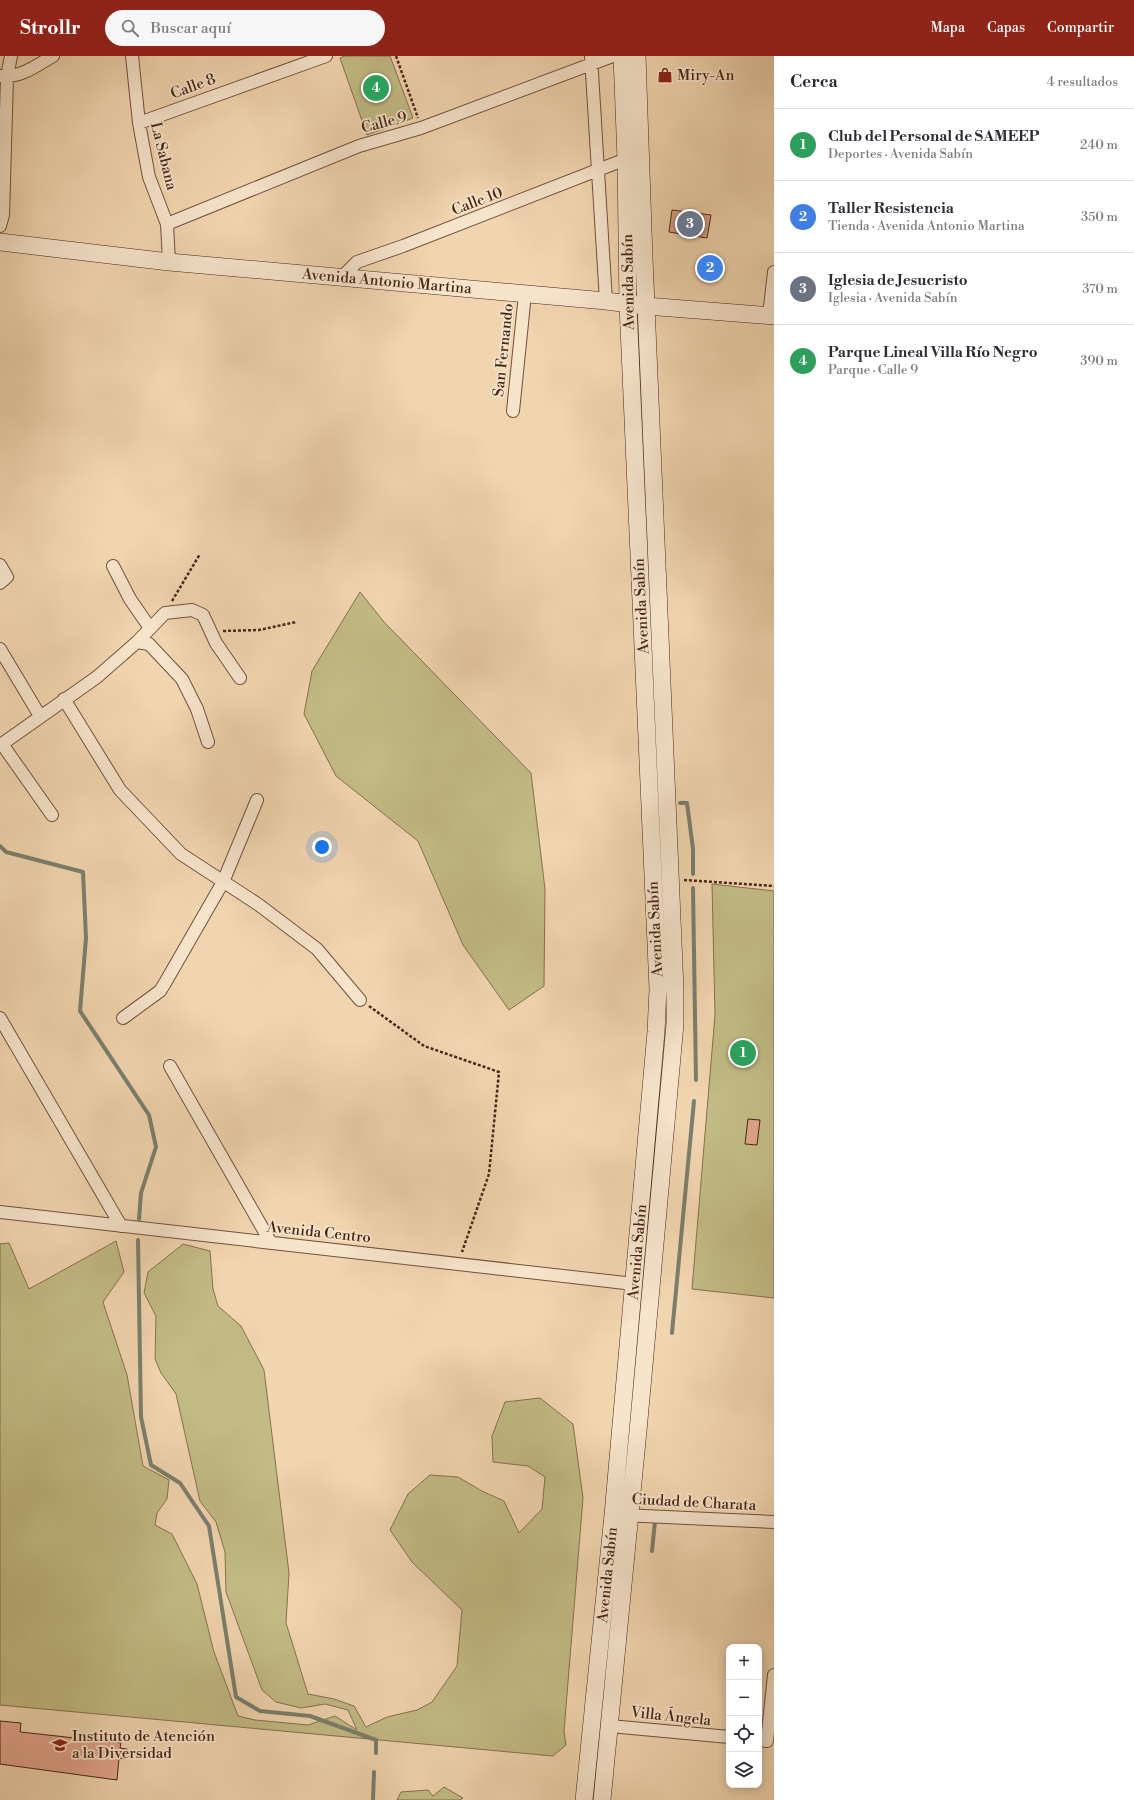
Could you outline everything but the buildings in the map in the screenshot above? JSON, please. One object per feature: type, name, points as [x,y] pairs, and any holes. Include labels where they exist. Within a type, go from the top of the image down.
[{"type":"main road","name":"Avenida Sabín","points":[[584,1800],[613,1515],[656,1032],[658,989],[628,304],[626,159],[622,56]]},
{"type":"main road","name":"Avenida Sabín","points":[[602,1800],[675,1024],[675,990],[637,56]]},
{"type":"main road","name":"Avenida Antonio Martina","points":[[0,242],[170,262],[343,276],[646,306],[772,316]]},
{"type":"street","points":[[0,226],[3,216],[4,76],[11,56]]},
{"type":"street","points":[[4,76],[25,72],[53,56]]},
{"type":"street","name":"La Sabana","points":[[132,56],[138,123],[150,177],[167,224],[170,262]]},
{"type":"street","name":"Calle 8","points":[[138,123],[326,56]]},
{"type":"street","name":"Calle 9","points":[[167,224],[359,146],[421,128],[591,60],[613,56]]},
{"type":"street","name":"Avenida Sabín","points":[[591,60],[606,301]]},
{"type":"street","name":"Calle 10","points":[[343,276],[357,262],[626,159]]},
{"type":"street","points":[[772,316],[774,272]]},
{"type":"street","name":"San Fernando","points":[[513,410],[525,294]]},
{"type":"street","points":[[0,565],[7,577],[0,583]]},
{"type":"street","points":[[113,566],[130,599],[150,628]]},
{"type":"street","points":[[52,815],[2,744],[97,677],[137,642],[165,613],[192,610],[203,615],[216,644],[240,678]]},
{"type":"street","points":[[137,642],[149,644],[182,679],[197,709],[208,742]]},
{"type":"street","points":[[0,649],[40,716]]},
{"type":"street","points":[[64,700],[120,790],[180,854],[259,906],[317,949],[360,1000]]},
{"type":"street","points":[[123,1018],[160,991],[223,882],[257,800]]},
{"type":"street","points":[[0,1018],[121,1226]]},
{"type":"street","points":[[170,1066],[271,1243]]},
{"type":"street","name":"Avenida Centro","points":[[0,1212],[634,1284]]},
{"type":"street","name":"Ciudad de Charata","points":[[613,1515],[774,1522]]},
{"type":"street","points":[[763,1741],[774,1675]]},
{"type":"street","name":"Villa Ángela","points":[[610,1726],[726,1737]]},
{"type":"path","points":[[396,56],[421,128]]},
{"type":"path","points":[[165,613],[200,554]]},
{"type":"path","points":[[210,631],[259,630],[296,622]]},
{"type":"path","points":[[670,879],[774,886]]},
{"type":"path","points":[[360,1000],[424,1046],[499,1072],[489,1174],[458,1264]]},
{"type":"shaded area","points":[[345,56],[390,56],[413,118],[367,135],[340,58]]},
{"type":"shaded area","points":[[360,592],[384,622],[531,773],[545,889],[544,986],[509,1010],[463,945],[418,841],[336,776],[304,714],[312,671]]},
{"type":"shaded area","points":[[712,884],[774,891],[774,1298],[692,1289],[715,1015]]},
{"type":"shaded area","points":[[116,1241],[124,1272],[103,1302],[127,1375],[143,1466],[169,1480],[167,1499],[157,1513],[155,1525],[172,1534],[197,1584],[214,1652],[238,1716],[255,1720],[308,1725],[335,1716],[357,1730],[348,1710],[325,1704],[301,1708],[276,1702],[262,1690],[226,1592],[225,1552],[216,1522],[200,1501],[176,1394],[161,1373],[155,1359],[156,1316],[144,1293],[148,1272],[183,1244],[210,1251],[213,1289],[218,1306],[241,1326],[264,1370],[289,1573],[286,1623],[308,1694],[334,1699],[354,1706],[366,1727],[387,1717],[417,1710],[432,1702],[457,1666],[462,1610],[412,1562],[390,1530],[408,1494],[430,1475],[458,1477],[482,1491],[504,1501],[519,1533],[542,1509],[545,1477],[528,1466],[493,1462],[492,1436],[505,1402],[540,1398],[573,1424],[583,1498],[564,1731],[566,1745],[553,1756],[0,1705],[0,1244],[9,1243],[29,1289]]},
{"type":"shaded area","points":[[444,1787],[463,1798],[460,1800],[397,1800],[401,1792],[428,1790],[433,1796]]},
{"type":"waterway","points":[[680,803],[687,803],[693,849],[693,874]]},
{"type":"waterway","points":[[0,846],[6,852],[83,872],[86,938],[80,1011],[149,1115],[156,1147],[141,1193],[139,1219]]},
{"type":"waterway","points":[[693,888],[696,1080]]},
{"type":"waterway","points":[[672,1333],[694,1101]]},
{"type":"waterway","points":[[138,1240],[141,1417],[151,1465],[180,1483],[209,1526],[236,1697],[260,1711],[310,1716],[376,1740],[376,1753]]},
{"type":"waterway","points":[[652,1551],[655,1521]]},
{"type":"waterway","points":[[373,1800],[374,1772]]},
{"type":"place","name":"Miry-An","points":[[665,75]]},
{"type":"place","name":"Parque Lineal Villa Río Negro","points":[[376,88]]},
{"type":"place","name":"Iglesia de Jesucristo","points":[[690,224]]},
{"type":"place","name":"Taller Resistencia","points":[[710,268]]},
{"type":"place","name":"Club del Personal de SAMEEP","points":[[743,1053]]},
{"type":"place","name":"Instituto de Atención a la Diversidad","points":[[60,1745]]}]
